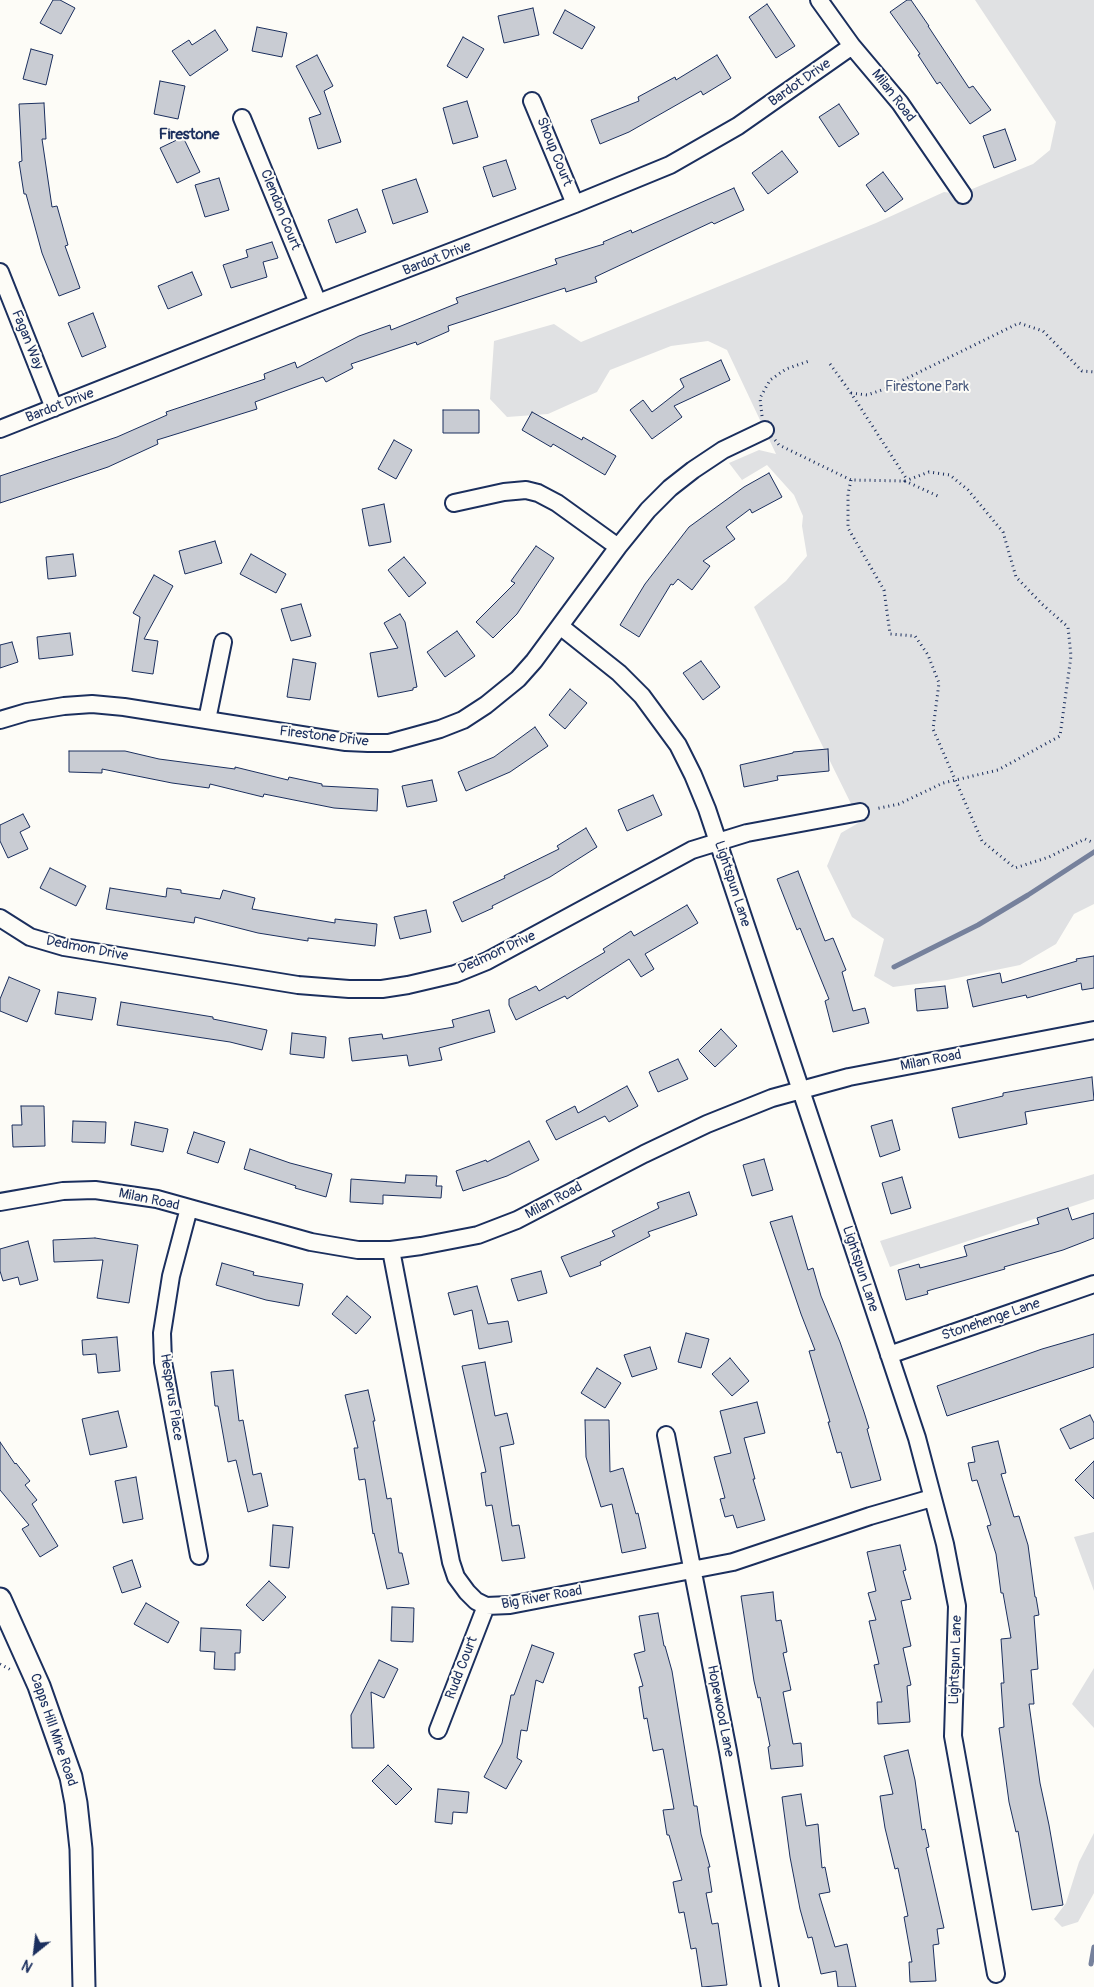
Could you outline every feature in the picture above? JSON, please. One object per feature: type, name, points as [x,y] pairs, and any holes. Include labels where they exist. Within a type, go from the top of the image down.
[{"type":"street","name":"Milan Road","points":[[819,0],[852,46],[900,103],[963,194]]},
{"type":"street","name":"Bardot Drive","points":[[0,429],[670,165],[738,126],[852,46]]},
{"type":"street","name":"Shoup Court","points":[[532,100],[575,204]]},
{"type":"street","name":"Clendon Court","points":[[242,118],[318,303]]},
{"type":"street","name":"Fagan Way","points":[[0,272],[54,408]]},
{"type":"street","name":"Firestone Drive","points":[[0,720],[27,712],[92,704],[124,707],[346,742],[389,742],[412,738],[455,723],[486,705],[518,679],[648,510],[685,476],[724,450],[765,430]]},
{"type":"street","points":[[454,503],[504,492],[526,490],[538,493],[557,502],[618,547]]},
{"type":"street","name":"Lightspun Lane","points":[[560,626],[619,673],[642,696],[678,746],[693,775],[718,841],[917,1438],[945,1544],[957,1606],[953,1736],[996,1974]]},
{"type":"street","points":[[207,720],[223,642]]},
{"type":"street","name":"Dedmon Drive","points":[[0,918],[30,937],[64,947],[298,985],[349,990],[382,989],[454,974],[487,961],[692,850],[746,833],[860,812]]},
{"type":"street","name":"Milan Road","points":[[0,1202],[63,1191],[96,1190],[157,1199],[311,1242],[358,1250],[391,1250],[452,1241],[496,1229],[517,1220],[644,1154],[707,1124],[772,1098],[850,1077],[1094,1030]]},
{"type":"street","name":"Hesperus Place","points":[[189,1208],[170,1276],[162,1334],[163,1362],[199,1556]]},
{"type":"street","name":"Big River Road","points":[[391,1250],[450,1562],[456,1577],[467,1592],[476,1601],[486,1606],[510,1605],[733,1562],[870,1516],[932,1498]]},
{"type":"street","name":"Stonehenge Lane","points":[[889,1355],[1094,1284]]},
{"type":"street","name":"Hopewood Lane","points":[[666,1435],[728,1751],[770,1987]]},
{"type":"street","name":"Capps Hill Mine Road","points":[[0,1599],[39,1686],[71,1777],[81,1849],[84,1987]]},
{"type":"street","name":"Rudd Court","points":[[438,1730],[486,1606]]},
{"type":"path","points":[[851,393],[867,395],[885,389],[1019,323],[1043,331],[1082,372],[1094,372]]},
{"type":"path","points":[[809,361],[786,369],[770,380],[760,398],[765,430],[779,445],[852,480],[905,482],[940,497]]},
{"type":"path","points":[[830,364],[906,478],[905,482]]},
{"type":"path","points":[[860,812],[899,804],[943,784],[998,770],[1060,736],[1071,656],[1068,626],[1043,605],[1016,577],[1003,532],[968,490],[950,474],[929,472],[905,482]]},
{"type":"path","points":[[852,480],[848,494],[848,528],[860,552],[884,590],[890,634],[915,636],[928,655],[939,684],[933,729],[982,841],[1015,868],[1049,857],[1085,839],[1094,843]]},
{"type":"green space","name":"Firestone Park","points":[[975,0],[1094,0],[1094,904],[1074,914],[1056,944],[1020,965],[947,980],[893,987],[874,976],[884,939],[852,917],[827,866],[841,833],[860,822],[754,607],[786,581],[807,556],[802,526],[803,516],[794,495],[767,465],[742,480],[729,463],[759,450],[776,454],[727,350],[708,341],[671,346],[610,370],[597,392],[548,414],[507,417],[490,399],[494,341],[554,324],[581,342],[876,223],[944,192],[960,194],[1033,164],[1050,150],[1056,122]]},
{"type":"green space","points":[[1094,1174],[1094,1199],[890,1267],[880,1241]]},
{"type":"green space","points":[[1094,1532],[1094,1591],[1074,1537]]},
{"type":"green space","points":[[1094,1668],[1094,1728],[1072,1704]]},
{"type":"green space","points":[[1094,1833],[1094,1893],[1078,1922],[1062,1927],[1054,1919],[1066,1903],[1079,1862]]},
{"type":"building","points":[[53,0],[60,0],[75,8],[61,34],[40,23]]},
{"type":"building","points":[[907,0],[911,0],[969,88],[973,86],[991,110],[970,124],[940,82],[937,84],[918,55],[920,54],[890,12]]},
{"type":"building","points":[[767,4],[795,46],[776,58],[749,17]]},
{"type":"building","points":[[533,8],[539,35],[504,43],[498,16]]},
{"type":"building","points":[[565,10],[595,27],[582,49],[553,33]]},
{"type":"building","points":[[257,27],[287,33],[282,57],[252,51]]},
{"type":"building","points":[[215,30],[228,50],[190,76],[172,51],[189,40],[192,45]]},
{"type":"building","points":[[463,37],[484,49],[467,78],[447,66]]},
{"type":"building","points":[[31,49],[53,55],[46,85],[23,79]]},
{"type":"building","points":[[317,55],[333,86],[324,91],[341,142],[318,149],[309,118],[321,114],[296,66]]},
{"type":"building","points":[[717,55],[731,78],[703,95],[701,91],[629,132],[600,144],[591,120],[639,101],[638,97],[675,77],[676,80]]},
{"type":"building","points":[[160,81],[185,86],[178,119],[154,114]]},
{"type":"building","points":[[467,101],[478,137],[453,144],[443,108]]},
{"type":"building","points":[[44,103],[46,139],[42,139],[52,207],[57,206],[68,245],[65,246],[80,288],[59,296],[42,253],[26,194],[24,194],[19,162],[22,161],[19,104]]},
{"type":"building","points":[[839,104],[859,134],[839,147],[819,117]]},
{"type":"building","points":[[1005,129],[1016,160],[994,168],[983,136]]},
{"type":"building","points":[[183,137],[200,172],[177,183],[160,148]]},
{"type":"building","points":[[782,151],[798,172],[768,194],[752,173]]},
{"type":"building","points":[[506,160],[516,189],[493,197],[483,167]]},
{"type":"building","points":[[883,172],[903,199],[885,212],[866,185]]},
{"type":"building","points":[[219,178],[229,210],[205,217],[195,185]]},
{"type":"building","points":[[416,179],[428,212],[393,224],[382,190]]},
{"type":"building","points":[[734,188],[744,210],[714,224],[712,222],[595,277],[597,282],[566,292],[565,288],[448,326],[449,331],[417,345],[416,342],[351,364],[353,368],[326,382],[323,377],[255,402],[257,409],[157,440],[158,444],[108,467],[0,503],[0,476],[117,437],[167,415],[166,412],[265,379],[264,374],[295,362],[297,368],[359,336],[390,325],[391,330],[458,303],[456,298],[557,264],[555,259],[604,244],[603,242],[631,230],[632,233]]},
{"type":"building","points":[[357,209],[366,232],[336,243],[328,220]]},
{"type":"building","points":[[272,242],[278,258],[263,262],[267,277],[231,288],[223,265],[248,257],[246,250]]},
{"type":"building","points":[[192,272],[202,295],[168,309],[158,286]]},
{"type":"building","points":[[93,313],[106,347],[82,357],[68,323]]},
{"type":"building","points":[[721,360],[730,380],[674,406],[682,417],[652,439],[630,410],[643,400],[652,412],[684,387],[680,379]]},
{"type":"building","points":[[443,410],[479,410],[479,433],[443,433]]},
{"type":"building","points":[[532,412],[582,440],[583,437],[616,456],[605,475],[553,444],[551,447],[522,430]]},
{"type":"building","points":[[394,440],[412,450],[396,479],[378,469]]},
{"type":"building","points":[[769,473],[782,497],[752,513],[750,509],[726,527],[735,539],[703,561],[710,566],[692,590],[678,579],[673,585],[671,584],[639,637],[620,625],[645,584],[689,527],[744,487]]},
{"type":"building","points":[[384,504],[391,542],[369,546],[362,509]]},
{"type":"building","points":[[215,541],[222,563],[185,574],[179,551]]},
{"type":"building","points":[[536,546],[554,558],[517,614],[493,638],[476,622],[515,583],[511,581]]},
{"type":"building","points":[[73,554],[76,576],[48,579],[46,557]]},
{"type":"building","points":[[251,554],[286,574],[276,593],[240,574]]},
{"type":"building","points":[[404,557],[426,583],[409,597],[388,570]]},
{"type":"building","points":[[154,575],[173,586],[144,639],[158,641],[153,674],[132,671],[140,617],[133,613]]},
{"type":"building","points":[[301,604],[311,636],[291,641],[281,609]]},
{"type":"building","points":[[400,614],[405,622],[417,687],[413,688],[413,690],[378,697],[370,653],[398,648],[384,623]]},
{"type":"building","points":[[457,631],[475,656],[445,677],[427,652]]},
{"type":"building","points":[[70,633],[73,655],[39,659],[37,637]]},
{"type":"building","points":[[12,642],[18,662],[0,668],[0,645]]},
{"type":"building","points":[[293,659],[316,663],[310,700],[287,697]]},
{"type":"building","points":[[701,661],[720,687],[703,700],[683,673]]},
{"type":"building","points":[[570,689],[587,703],[565,729],[549,715]]},
{"type":"building","points":[[535,727],[548,746],[510,772],[466,791],[458,772],[494,757]]},
{"type":"building","points":[[828,749],[829,771],[777,776],[778,780],[744,787],[740,765],[793,752]]},
{"type":"building","points":[[69,751],[125,751],[159,759],[235,769],[235,767],[288,780],[289,777],[322,784],[322,786],[378,789],[377,811],[334,808],[264,794],[263,797],[210,784],[209,788],[172,783],[102,769],[102,773],[69,772]]},
{"type":"building","points":[[432,780],[437,801],[407,807],[402,786]]},
{"type":"building","points":[[653,795],[662,815],[627,831],[618,810]]},
{"type":"building","points":[[23,814],[30,827],[20,832],[28,849],[8,858],[0,841],[0,825]]},
{"type":"building","points":[[586,828],[597,847],[550,877],[492,906],[493,908],[462,922],[453,902],[505,878],[504,876],[559,849],[557,846]]},
{"type":"building","points":[[50,868],[86,886],[76,906],[40,888]]},
{"type":"building","points":[[798,871],[825,941],[833,938],[846,970],[842,972],[853,1011],[865,1008],[869,1023],[833,1032],[825,1001],[829,999],[800,928],[797,930],[777,879]]},
{"type":"building","points":[[110,888],[166,897],[167,888],[181,890],[181,893],[220,899],[223,890],[255,898],[252,909],[335,923],[335,919],[377,924],[375,946],[308,938],[308,941],[258,933],[195,917],[194,923],[106,909]]},
{"type":"building","points":[[687,905],[698,923],[645,954],[654,969],[641,977],[629,959],[567,999],[565,996],[516,1020],[509,1005],[509,999],[536,986],[539,991],[605,952],[603,949],[631,931],[634,936]]},
{"type":"building","points":[[426,910],[431,932],[400,939],[394,917]]},
{"type":"building","points":[[1094,956],[1094,988],[1082,990],[1081,983],[1027,998],[1026,995],[973,1007],[967,980],[1000,973],[1002,983],[1077,961],[1076,959]]},
{"type":"building","points":[[9,977],[40,990],[27,1022],[0,1011],[0,999]]},
{"type":"building","points":[[945,986],[948,1008],[917,1011],[915,989]]},
{"type":"building","points":[[58,992],[96,998],[92,1020],[55,1014]]},
{"type":"building","points":[[121,1002],[213,1017],[213,1019],[267,1030],[262,1050],[230,1042],[117,1025]]},
{"type":"building","points":[[489,1010],[495,1032],[439,1048],[442,1060],[409,1066],[407,1055],[352,1061],[349,1038],[382,1034],[383,1039],[454,1027],[452,1020]]},
{"type":"building","points":[[721,1029],[737,1046],[715,1067],[699,1051]]},
{"type":"building","points":[[292,1033],[326,1037],[324,1058],[290,1054]]},
{"type":"building","points":[[678,1059],[688,1079],[658,1092],[649,1072]]},
{"type":"building","points":[[1092,1077],[1094,1100],[1025,1112],[1027,1124],[959,1138],[952,1108],[1003,1096],[1003,1093]]},
{"type":"building","points":[[627,1086],[638,1106],[609,1122],[605,1116],[556,1140],[546,1121],[575,1106],[578,1113]]},
{"type":"building","points":[[21,1106],[44,1106],[45,1146],[13,1147],[12,1125],[22,1125]]},
{"type":"building","points":[[892,1120],[900,1150],[880,1157],[871,1126]]},
{"type":"building","points":[[73,1121],[106,1122],[105,1143],[72,1142]]},
{"type":"building","points":[[135,1122],[168,1129],[163,1152],[131,1145]]},
{"type":"building","points":[[194,1132],[225,1142],[218,1163],[187,1153]]},
{"type":"building","points":[[529,1141],[539,1160],[507,1176],[463,1191],[456,1171],[486,1160],[487,1162]]},
{"type":"building","points":[[250,1149],[290,1163],[332,1174],[326,1197],[295,1188],[296,1186],[244,1169]]},
{"type":"building","points":[[764,1159],[773,1190],[752,1196],[743,1165]]},
{"type":"building","points":[[406,1175],[437,1176],[436,1186],[442,1186],[441,1198],[383,1195],[383,1204],[350,1202],[351,1179],[405,1183]]},
{"type":"building","points":[[902,1177],[911,1208],[891,1214],[882,1183]]},
{"type":"building","points":[[689,1192],[697,1215],[648,1232],[650,1236],[600,1262],[601,1265],[570,1277],[561,1257],[615,1236],[612,1231],[659,1208],[657,1203]]},
{"type":"building","points":[[1068,1208],[1072,1220],[1094,1213],[1094,1238],[1063,1250],[1004,1267],[1005,1269],[927,1291],[928,1294],[906,1300],[898,1270],[919,1264],[920,1268],[967,1256],[964,1246],[1039,1224],[1037,1218]]},
{"type":"building","points":[[792,1216],[808,1270],[813,1268],[821,1296],[840,1342],[864,1412],[881,1480],[851,1488],[841,1452],[837,1453],[809,1351],[815,1350],[770,1222]]},
{"type":"building","points":[[95,1238],[138,1245],[129,1303],[97,1298],[103,1260],[54,1262],[53,1240]]},
{"type":"building","points":[[28,1241],[38,1280],[20,1285],[18,1277],[3,1281],[0,1271],[0,1249]]},
{"type":"building","points":[[222,1263],[254,1272],[253,1275],[303,1284],[299,1306],[266,1300],[216,1285]]},
{"type":"building","points":[[541,1271],[547,1293],[518,1301],[511,1279]]},
{"type":"building","points":[[477,1286],[488,1324],[508,1321],[512,1342],[479,1349],[472,1310],[454,1315],[448,1293]]},
{"type":"building","points":[[347,1296],[371,1317],[356,1334],[332,1314]]},
{"type":"building","points":[[686,1333],[709,1339],[701,1368],[678,1362]]},
{"type":"building","points":[[1094,1334],[1094,1367],[947,1416],[937,1386],[1042,1349]]},
{"type":"building","points":[[117,1337],[120,1371],[98,1373],[96,1354],[83,1355],[82,1340]]},
{"type":"building","points":[[650,1347],[657,1369],[632,1377],[624,1355]]},
{"type":"building","points":[[730,1358],[749,1381],[732,1396],[712,1374]]},
{"type":"building","points":[[485,1362],[495,1416],[507,1413],[514,1444],[500,1447],[512,1526],[519,1525],[525,1558],[502,1561],[492,1505],[486,1506],[481,1473],[486,1472],[462,1366]]},
{"type":"building","points":[[597,1368],[621,1383],[605,1408],[581,1393]]},
{"type":"building","points":[[233,1370],[239,1421],[243,1420],[253,1475],[261,1473],[268,1506],[248,1512],[236,1460],[228,1462],[218,1406],[215,1406],[211,1372]]},
{"type":"building","points":[[368,1390],[375,1421],[373,1421],[387,1499],[391,1498],[399,1553],[402,1553],[409,1584],[387,1589],[373,1534],[365,1479],[359,1480],[354,1448],[358,1448],[345,1395]]},
{"type":"building","points":[[757,1402],[765,1433],[744,1438],[765,1520],[737,1528],[733,1515],[725,1517],[720,1499],[725,1498],[714,1457],[731,1453],[720,1411]]},
{"type":"building","points":[[118,1411],[127,1447],[90,1455],[82,1419]]},
{"type":"building","points":[[1090,1415],[1094,1423],[1094,1438],[1070,1449],[1060,1429]]},
{"type":"building","points":[[585,1420],[609,1420],[610,1472],[623,1468],[636,1514],[638,1513],[646,1548],[622,1553],[612,1504],[601,1507],[586,1457]]},
{"type":"building","points":[[998,1441],[1006,1473],[1001,1474],[1014,1517],[1019,1516],[1028,1545],[1039,1615],[1034,1616],[1038,1669],[1031,1670],[1034,1704],[1029,1704],[1040,1783],[1063,1905],[1032,1910],[1018,1831],[1016,1832],[1009,1802],[999,1728],[1004,1727],[1001,1639],[1011,1638],[1003,1593],[1001,1593],[996,1554],[987,1526],[991,1525],[977,1480],[972,1481],[968,1463],[975,1462],[972,1447]]},
{"type":"building","points":[[0,1442],[15,1464],[30,1481],[25,1485],[37,1500],[32,1504],[58,1546],[40,1557],[22,1529],[29,1525],[0,1490]]},
{"type":"building","points":[[1094,1461],[1094,1499],[1075,1480]]},
{"type":"building","points":[[136,1477],[143,1519],[123,1523],[115,1481]]},
{"type":"building","points":[[273,1525],[293,1527],[289,1568],[270,1566]]},
{"type":"building","points":[[900,1545],[906,1570],[903,1571],[911,1599],[901,1601],[911,1646],[903,1648],[911,1685],[907,1686],[910,1722],[878,1724],[877,1702],[882,1702],[874,1665],[879,1664],[869,1621],[876,1620],[868,1593],[876,1591],[867,1552]]},
{"type":"building","points":[[132,1560],[141,1587],[122,1593],[113,1567]]},
{"type":"building","points":[[269,1581],[286,1597],[263,1621],[246,1605]]},
{"type":"building","points":[[773,1592],[776,1621],[781,1620],[787,1652],[783,1653],[791,1690],[783,1692],[793,1744],[801,1743],[803,1766],[771,1769],[768,1747],[770,1746],[760,1697],[758,1698],[754,1681],[741,1596]]},
{"type":"building","points":[[146,1603],[179,1622],[168,1643],[134,1624]]},
{"type":"building","points":[[392,1607],[414,1608],[413,1642],[391,1641]]},
{"type":"building","points":[[658,1613],[664,1646],[672,1671],[694,1806],[697,1806],[701,1834],[710,1867],[708,1867],[712,1892],[706,1893],[712,1924],[718,1923],[727,1985],[702,1987],[696,1948],[691,1949],[684,1912],[679,1913],[673,1882],[682,1880],[669,1835],[667,1835],[663,1810],[674,1809],[663,1749],[653,1751],[647,1718],[644,1719],[639,1687],[643,1686],[634,1654],[645,1651],[639,1616]]},
{"type":"building","points":[[201,1628],[241,1630],[240,1653],[235,1653],[235,1670],[214,1669],[215,1652],[200,1651]]},
{"type":"building","points":[[532,1645],[554,1653],[543,1683],[536,1680],[527,1731],[521,1730],[517,1758],[522,1761],[506,1789],[484,1777],[502,1743],[511,1695],[514,1695]]},
{"type":"building","points":[[379,1660],[398,1669],[384,1698],[371,1692],[374,1748],[352,1748],[351,1715]]},
{"type":"building","points":[[908,1750],[915,1780],[922,1830],[925,1829],[929,1847],[926,1848],[944,1928],[937,1929],[939,1944],[933,1945],[936,1981],[910,1982],[909,1962],[912,1962],[904,1917],[908,1916],[898,1868],[895,1869],[885,1828],[880,1796],[893,1794],[884,1756]]},
{"type":"building","points":[[388,1765],[412,1789],[396,1805],[372,1781]]},
{"type":"building","points":[[438,1789],[469,1792],[467,1813],[453,1812],[452,1824],[435,1822]]},
{"type":"building","points":[[801,1794],[806,1826],[818,1824],[822,1868],[825,1867],[830,1892],[819,1894],[835,1947],[847,1944],[856,1987],[838,1987],[836,1971],[821,1974],[812,1937],[808,1938],[800,1909],[790,1857],[782,1797]]},
{"type":"waterway","points":[[894,967],[978,925],[1094,852]]},
{"type":"waterway","points":[[1091,1964],[1094,1947]]},
{"type":"district","name":"Firestone","points":[[189,135]]}]
